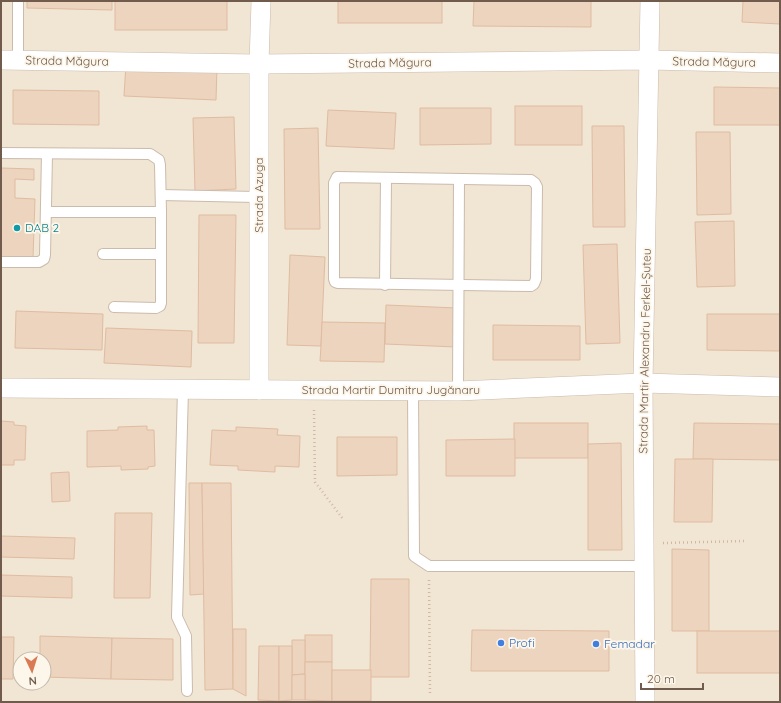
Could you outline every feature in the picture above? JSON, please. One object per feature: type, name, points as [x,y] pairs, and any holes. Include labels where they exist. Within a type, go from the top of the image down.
[{"type":"street","name":"Strada Azuga","points":[[259,390],[259,64],[261,1]]},
{"type":"street","name":"Strada Martir Alexandru Ferkel-Șuteu","points":[[645,702],[643,383],[650,1]]},
{"type":"street","name":"Strada Măgura","points":[[9,60],[259,64],[649,60],[780,63]]},
{"type":"street","name":"Strada Martir Dumitru Jugănaru","points":[[1,388],[458,390],[643,383],[780,387]]},
{"type":"lane","points":[[9,60],[18,1]]},
{"type":"lane","points":[[1,153],[150,154],[158,160],[160,165],[161,212],[161,303],[160,306],[156,308],[114,307]]},
{"type":"lane","points":[[1,262],[39,262],[44,259],[47,154]]},
{"type":"lane","points":[[337,178],[459,179],[531,180],[535,182],[537,186],[536,279],[534,284],[531,286],[459,286],[335,282],[334,182],[337,178]]},
{"type":"lane","points":[[386,178],[386,284]]},
{"type":"lane","points":[[458,390],[459,179]]},
{"type":"lane","points":[[160,195],[259,197]]},
{"type":"lane","points":[[46,212],[161,212]]},
{"type":"lane","points":[[103,254],[161,254]]},
{"type":"lane","points":[[183,389],[177,617],[186,636],[187,691]]},
{"type":"lane","points":[[413,390],[414,556],[429,566],[644,566]]},
{"type":"path","points":[[314,390],[316,482],[343,519]]},
{"type":"path","points":[[644,543],[745,541]]},
{"type":"path","points":[[429,566],[430,693]]},
{"type":"shaded area","points":[[1,1],[780,1],[780,702],[1,702]]},
{"type":"building","points":[[27,1],[112,1],[112,10],[27,8]]},
{"type":"building","points":[[115,1],[227,1],[227,30],[115,30]]},
{"type":"building","points":[[338,1],[442,1],[442,23],[338,23]]},
{"type":"building","points":[[474,1],[591,1],[591,27],[473,26]]},
{"type":"building","points":[[743,1],[780,1],[780,24],[742,22]]},
{"type":"building","points":[[126,64],[217,67],[216,100],[124,96]]},
{"type":"building","points":[[714,87],[780,88],[780,125],[714,125]]},
{"type":"building","points":[[13,90],[99,91],[99,125],[13,124]]},
{"type":"building","points":[[515,106],[582,106],[582,145],[515,145]]},
{"type":"building","points":[[420,108],[491,108],[491,144],[420,145]]},
{"type":"building","points":[[328,110],[396,113],[394,149],[326,146]]},
{"type":"building","points":[[234,117],[236,189],[195,191],[193,118]]},
{"type":"building","points":[[592,126],[624,126],[625,227],[593,227]]},
{"type":"building","points":[[318,128],[320,229],[285,229],[284,129]]},
{"type":"building","points":[[696,132],[730,132],[731,214],[697,215]]},
{"type":"building","name":"DAB 2","points":[[1,168],[34,169],[34,180],[15,179],[15,198],[35,199],[33,258],[1,257]]},
{"type":"building","points":[[199,215],[236,215],[234,343],[198,343]]},
{"type":"building","points":[[734,221],[735,286],[697,287],[695,222]]},
{"type":"building","points":[[617,244],[620,343],[586,344],[583,245]]},
{"type":"building","points":[[290,255],[325,257],[321,346],[287,345]]},
{"type":"building","points":[[386,305],[457,308],[456,347],[385,344]]},
{"type":"building","points":[[16,311],[103,314],[102,350],[15,348]]},
{"type":"building","points":[[707,314],[780,314],[780,351],[707,350]]},
{"type":"building","points":[[322,322],[385,323],[384,362],[320,361]]},
{"type":"building","points":[[493,325],[580,326],[580,360],[493,360]]},
{"type":"building","points":[[106,328],[192,331],[191,367],[104,363]]},
{"type":"building","points":[[1,421],[14,422],[14,425],[26,426],[25,460],[14,460],[14,465],[1,465]]},
{"type":"building","points":[[514,423],[588,423],[588,458],[514,458]]},
{"type":"building","points":[[694,423],[780,424],[780,460],[693,459]]},
{"type":"building","points":[[147,426],[147,430],[154,430],[155,466],[148,467],[148,469],[121,470],[121,466],[87,467],[87,431],[118,430],[118,427]]},
{"type":"building","points":[[236,427],[278,429],[277,435],[300,436],[299,467],[275,466],[275,472],[238,470],[238,466],[210,465],[212,430],[236,431]]},
{"type":"building","points":[[337,437],[397,437],[397,475],[337,476]]},
{"type":"building","points":[[515,439],[515,476],[446,476],[446,440]]},
{"type":"building","points":[[621,443],[622,550],[588,550],[588,444]]},
{"type":"building","points":[[675,459],[713,459],[712,522],[674,522]]},
{"type":"building","points":[[69,472],[70,501],[52,502],[51,473]]},
{"type":"building","points":[[189,483],[202,483],[204,594],[190,595]]},
{"type":"building","points":[[202,483],[231,483],[233,689],[205,690]]},
{"type":"building","points":[[115,513],[152,513],[150,598],[114,598]]},
{"type":"building","points":[[1,536],[75,538],[74,559],[1,557]]},
{"type":"building","points":[[672,549],[709,550],[709,631],[672,631]]},
{"type":"building","points":[[1,575],[72,577],[72,598],[1,596]]},
{"type":"building","points":[[371,579],[409,579],[409,677],[370,677]]},
{"type":"building","points":[[233,629],[246,629],[246,696],[233,689]]},
{"type":"building","points":[[472,630],[609,631],[609,671],[471,671]]},
{"type":"building","points":[[697,631],[780,631],[780,673],[697,673]]},
{"type":"building","points":[[305,635],[332,635],[332,662],[305,662]]},
{"type":"building","points":[[40,636],[112,638],[111,679],[52,677],[52,651],[40,651]]},
{"type":"building","points":[[1,637],[14,637],[14,651],[12,651],[12,679],[1,679]]},
{"type":"building","points":[[112,638],[173,639],[173,680],[111,679]]},
{"type":"building","points":[[292,640],[305,640],[305,674],[292,675]]},
{"type":"building","points":[[259,646],[279,646],[279,701],[258,700]]},
{"type":"building","points":[[279,646],[292,646],[292,700],[279,701]]},
{"type":"building","points":[[305,662],[332,662],[332,701],[305,700]]},
{"type":"building","points":[[332,670],[371,670],[371,701],[332,701]]},
{"type":"building","points":[[305,674],[305,700],[292,700],[292,675]]},
{"type":"place","name":"DAB 2","points":[[17,228]]},
{"type":"place","name":"Profi","points":[[501,643]]},
{"type":"place","name":"Femadar","points":[[596,644]]}]
